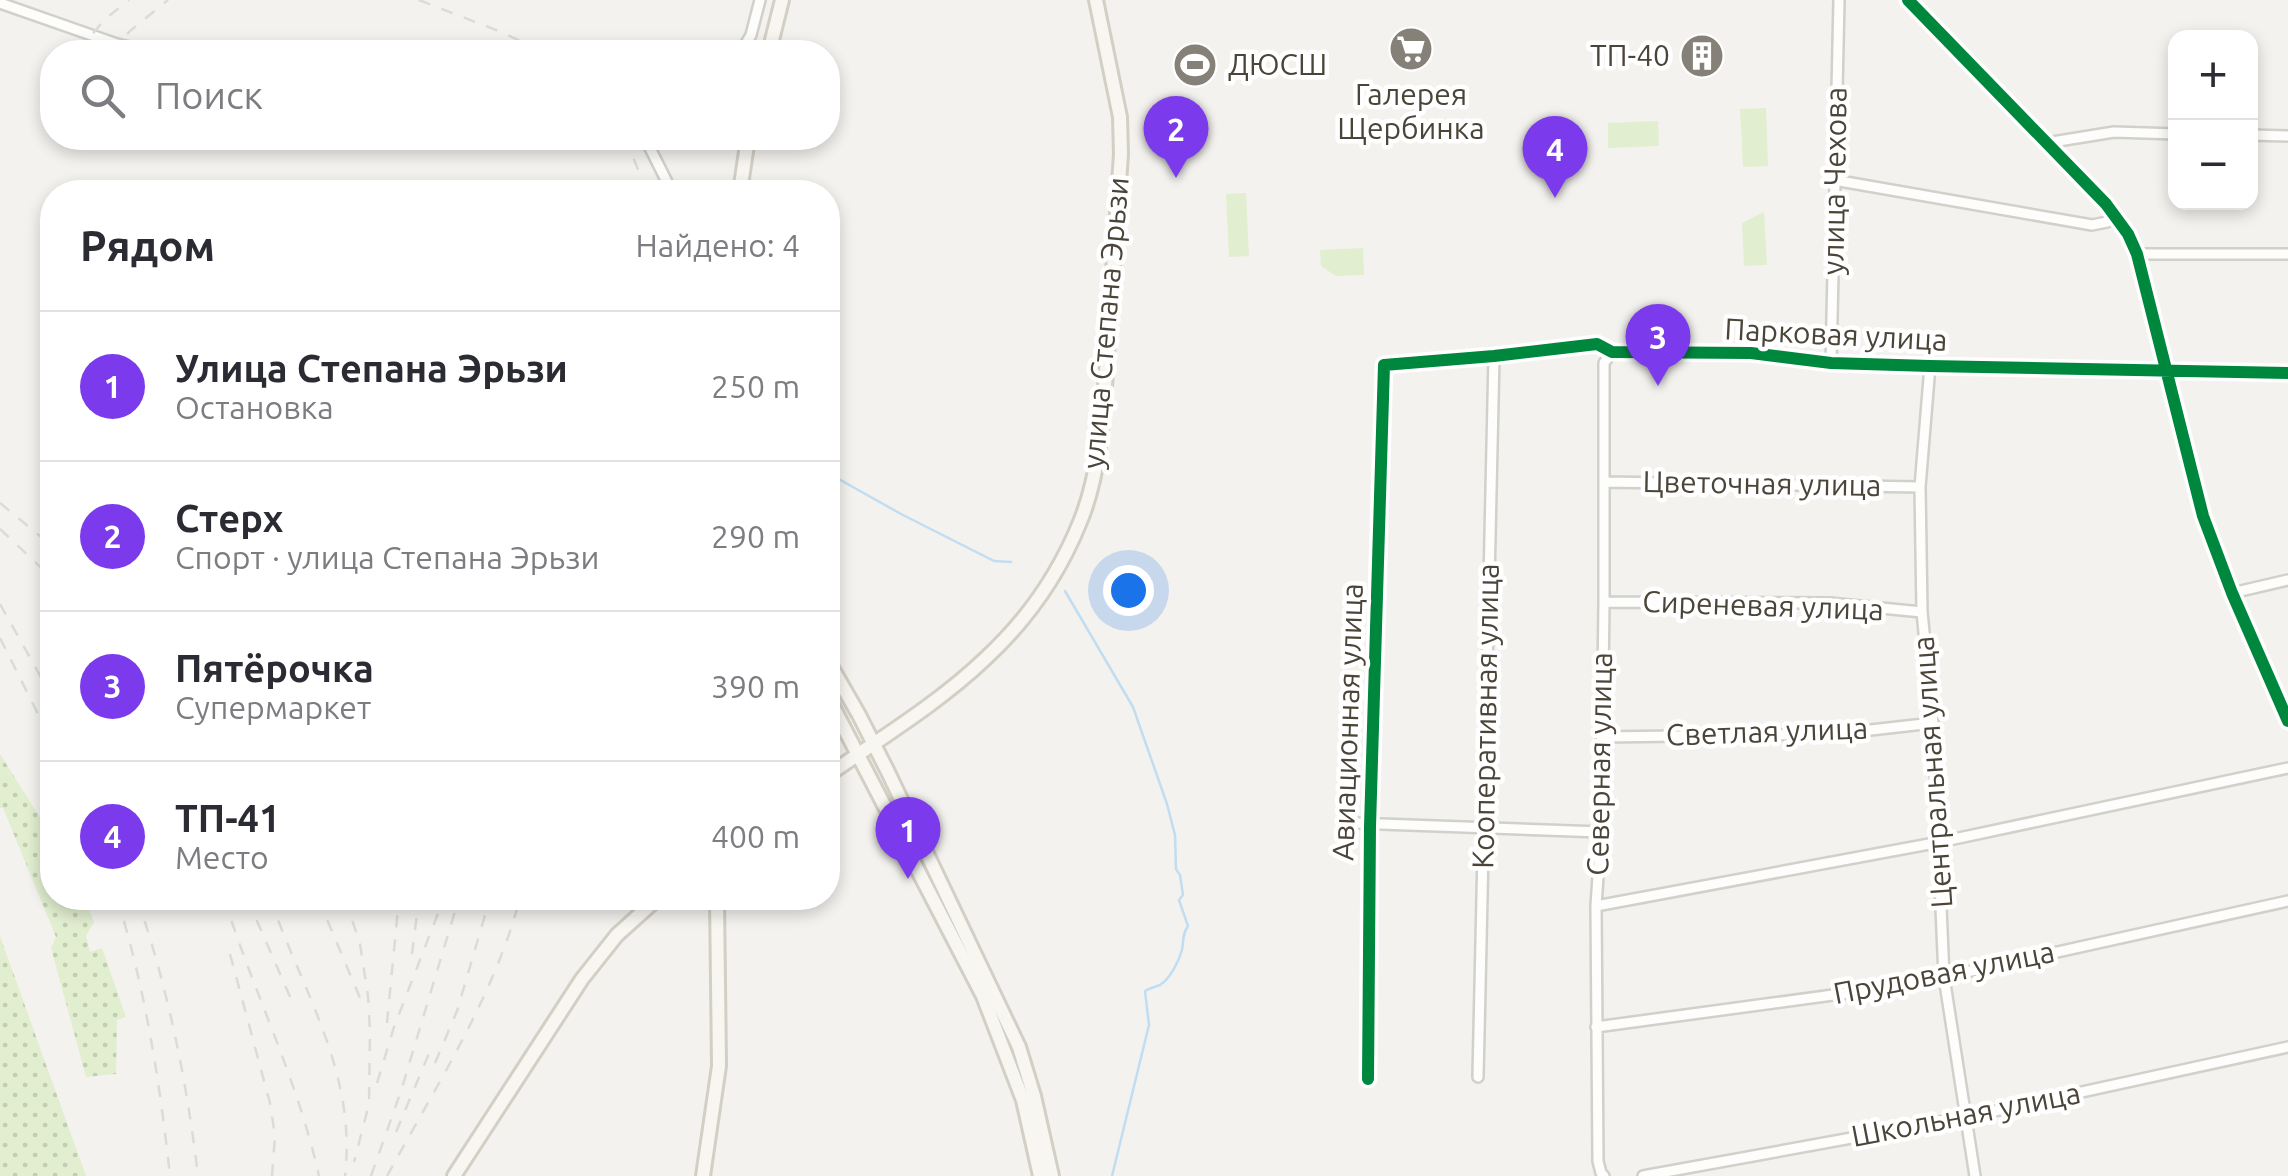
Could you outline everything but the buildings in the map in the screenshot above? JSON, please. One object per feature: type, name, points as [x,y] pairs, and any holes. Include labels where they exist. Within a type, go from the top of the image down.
[{"type":"street","points":[[748,40],[760,0]]},
{"type":"street","points":[[772,40],[782,0]]},
{"type":"street","name":"улица Степана Эрьзи","points":[[840,767],[962,679],[1005,639],[1042,595],[1088,500],[1102,421],[1121,154],[1120,118],[1096,0]]},
{"type":"street","name":"улица Чехова","points":[[1831,363],[1838,0]]},
{"type":"street","points":[[1908,0],[2106,204],[2128,234],[2137,254],[2203,516],[2288,721]]},
{"type":"street","points":[[0,3],[106,40]]},
{"type":"street","points":[[2046,144],[2114,132],[2168,134]]},
{"type":"street","points":[[2258,135],[2288,136]]},
{"type":"street","points":[[651,150],[666,180]]},
{"type":"street","points":[[741,180],[746,150]]},
{"type":"street","points":[[1834,180],[2092,225],[2116,217]]},
{"type":"street","points":[[2137,254],[2288,254]]},
{"type":"street","name":"Парковая улица","points":[[1384,366],[1597,344],[1612,352],[1751,353],[1831,363],[2288,374]]},
{"type":"street","name":"Северная улица","points":[[1604,1176],[1598,1161],[1596,906],[1601,832],[1604,363],[1612,352]]},
{"type":"street","name":"Кооперативная улица","points":[[1478,1076],[1494,356]]},
{"type":"street","name":"Авиационная улица","points":[[1368,1080],[1370,826],[1384,366]]},
{"type":"street","name":"Центральная улица","points":[[1930,366],[1920,486],[1922,612],[1933,722],[1944,977],[1975,1176]]},
{"type":"street","name":"Цветочная улица","points":[[1604,482],[1920,486]]},
{"type":"street","points":[[2232,592],[2288,580]]},
{"type":"street","name":"Сиреневая улица","points":[[1604,602],[1830,603],[1922,612]]},
{"type":"street","points":[[840,682],[874,743],[1019,1047],[1052,1176]]},
{"type":"street","points":[[840,719],[982,996],[1023,1100],[1040,1176]]},
{"type":"street","name":"Светлая улица","points":[[1600,737],[1835,734],[1933,722]]},
{"type":"street","points":[[1596,906],[1940,842],[2288,768]]},
{"type":"street","points":[[1353,823],[1601,832]]},
{"type":"street","name":"Прудовая улица","points":[[1596,1027],[1944,977],[2288,901]]},
{"type":"street","points":[[454,1176],[582,980],[617,935],[645,910]]},
{"type":"street","points":[[703,1176],[719,1066],[716,910]]},
{"type":"street","name":"Школьная улица","points":[[1643,1176],[1967,1117],[2288,1048]]},
{"type":"green space","points":[[1766,108],[1768,166],[1743,167],[1740,109]]},
{"type":"green space","points":[[1658,121],[1659,146],[1608,148],[1608,123]]},
{"type":"green space","points":[[1246,193],[1249,256],[1229,257],[1226,194]]},
{"type":"green space","points":[[1764,212],[1767,265],[1744,266],[1742,223]]},
{"type":"green space","points":[[1363,248],[1364,275],[1336,276],[1321,266],[1320,250]]},
{"type":"green space","points":[[0,754],[40,817],[40,898],[3,808]]},
{"type":"green space","points":[[45,910],[89,910],[94,922],[86,936],[90,952],[102,948],[126,1017],[117,1020],[116,1074],[86,1077],[51,948],[56,937]]},
{"type":"green space","points":[[0,936],[86,1176],[0,1176]]},
{"type":"waterway","points":[[840,480],[994,561],[1011,562]]},
{"type":"waterway","points":[[1065,591],[1133,707],[1175,835],[1176,869],[1183,895],[1179,900],[1188,926],[1171,974],[1160,985],[1145,991],[1149,1025],[1112,1176]]},
{"type":"railway","points":[[88,40],[104,20],[129,0]]},
{"type":"railway","points":[[122,40],[168,0]]},
{"type":"railway","points":[[419,0],[518,40]]},
{"type":"railway","points":[[630,150],[642,180]]},
{"type":"railway","points":[[0,503],[40,536]]},
{"type":"railway","points":[[0,529],[40,567]]},
{"type":"railway","points":[[0,604],[40,676]]},
{"type":"railway","points":[[0,638],[40,718]]},
{"type":"railway","points":[[120,910],[150,1036],[170,1176]]},
{"type":"railway","points":[[141,910],[175,1036],[198,1176]]},
{"type":"railway","points":[[228,910],[299,1105],[319,1176]]},
{"type":"railway","points":[[252,910],[291,999]]},
{"type":"railway","points":[[275,910],[335,1067],[347,1138],[345,1176]]},
{"type":"railway","points":[[323,910],[360,998]]},
{"type":"railway","points":[[349,910],[360,944],[370,1031],[369,1104],[354,1162]]},
{"type":"railway","points":[[387,1023],[398,910]]},
{"type":"railway","points":[[412,954],[418,910]]},
{"type":"railway","points":[[377,1083],[439,910]]},
{"type":"railway","points":[[371,1176],[455,910]]},
{"type":"railway","points":[[435,1063],[457,1011],[486,910]]},
{"type":"railway","points":[[387,1176],[479,1006],[516,910]]},
{"type":"railway","points":[[230,954],[270,1103],[275,1136],[272,1176]]},
{"type":"railway","points":[[396,1132],[433,1044]]},
{"type":"cycle path","points":[[1908,0],[2106,204],[2128,234],[2137,254],[2203,516],[2288,721]]},
{"type":"cycle path","points":[[1368,1079],[1370,826],[1384,365],[1597,344],[1612,352],[1751,353],[1831,363],[2288,373]]},
{"type":"place","name":"Галерея Щербинка","points":[[1411,49]]},
{"type":"place","name":"ТП-40","points":[[1702,56]]},
{"type":"place","name":"ДЮСШ","points":[[1195,65]]},
{"type":"place","name":"Стерх","points":[[1176,178]]},
{"type":"place","name":"ТП-41","points":[[1555,198]]},
{"type":"place","name":"Пятёрочка","points":[[1658,386]]},
{"type":"place","name":"Улица Степана Эрьзи","points":[[908,879]]}]
